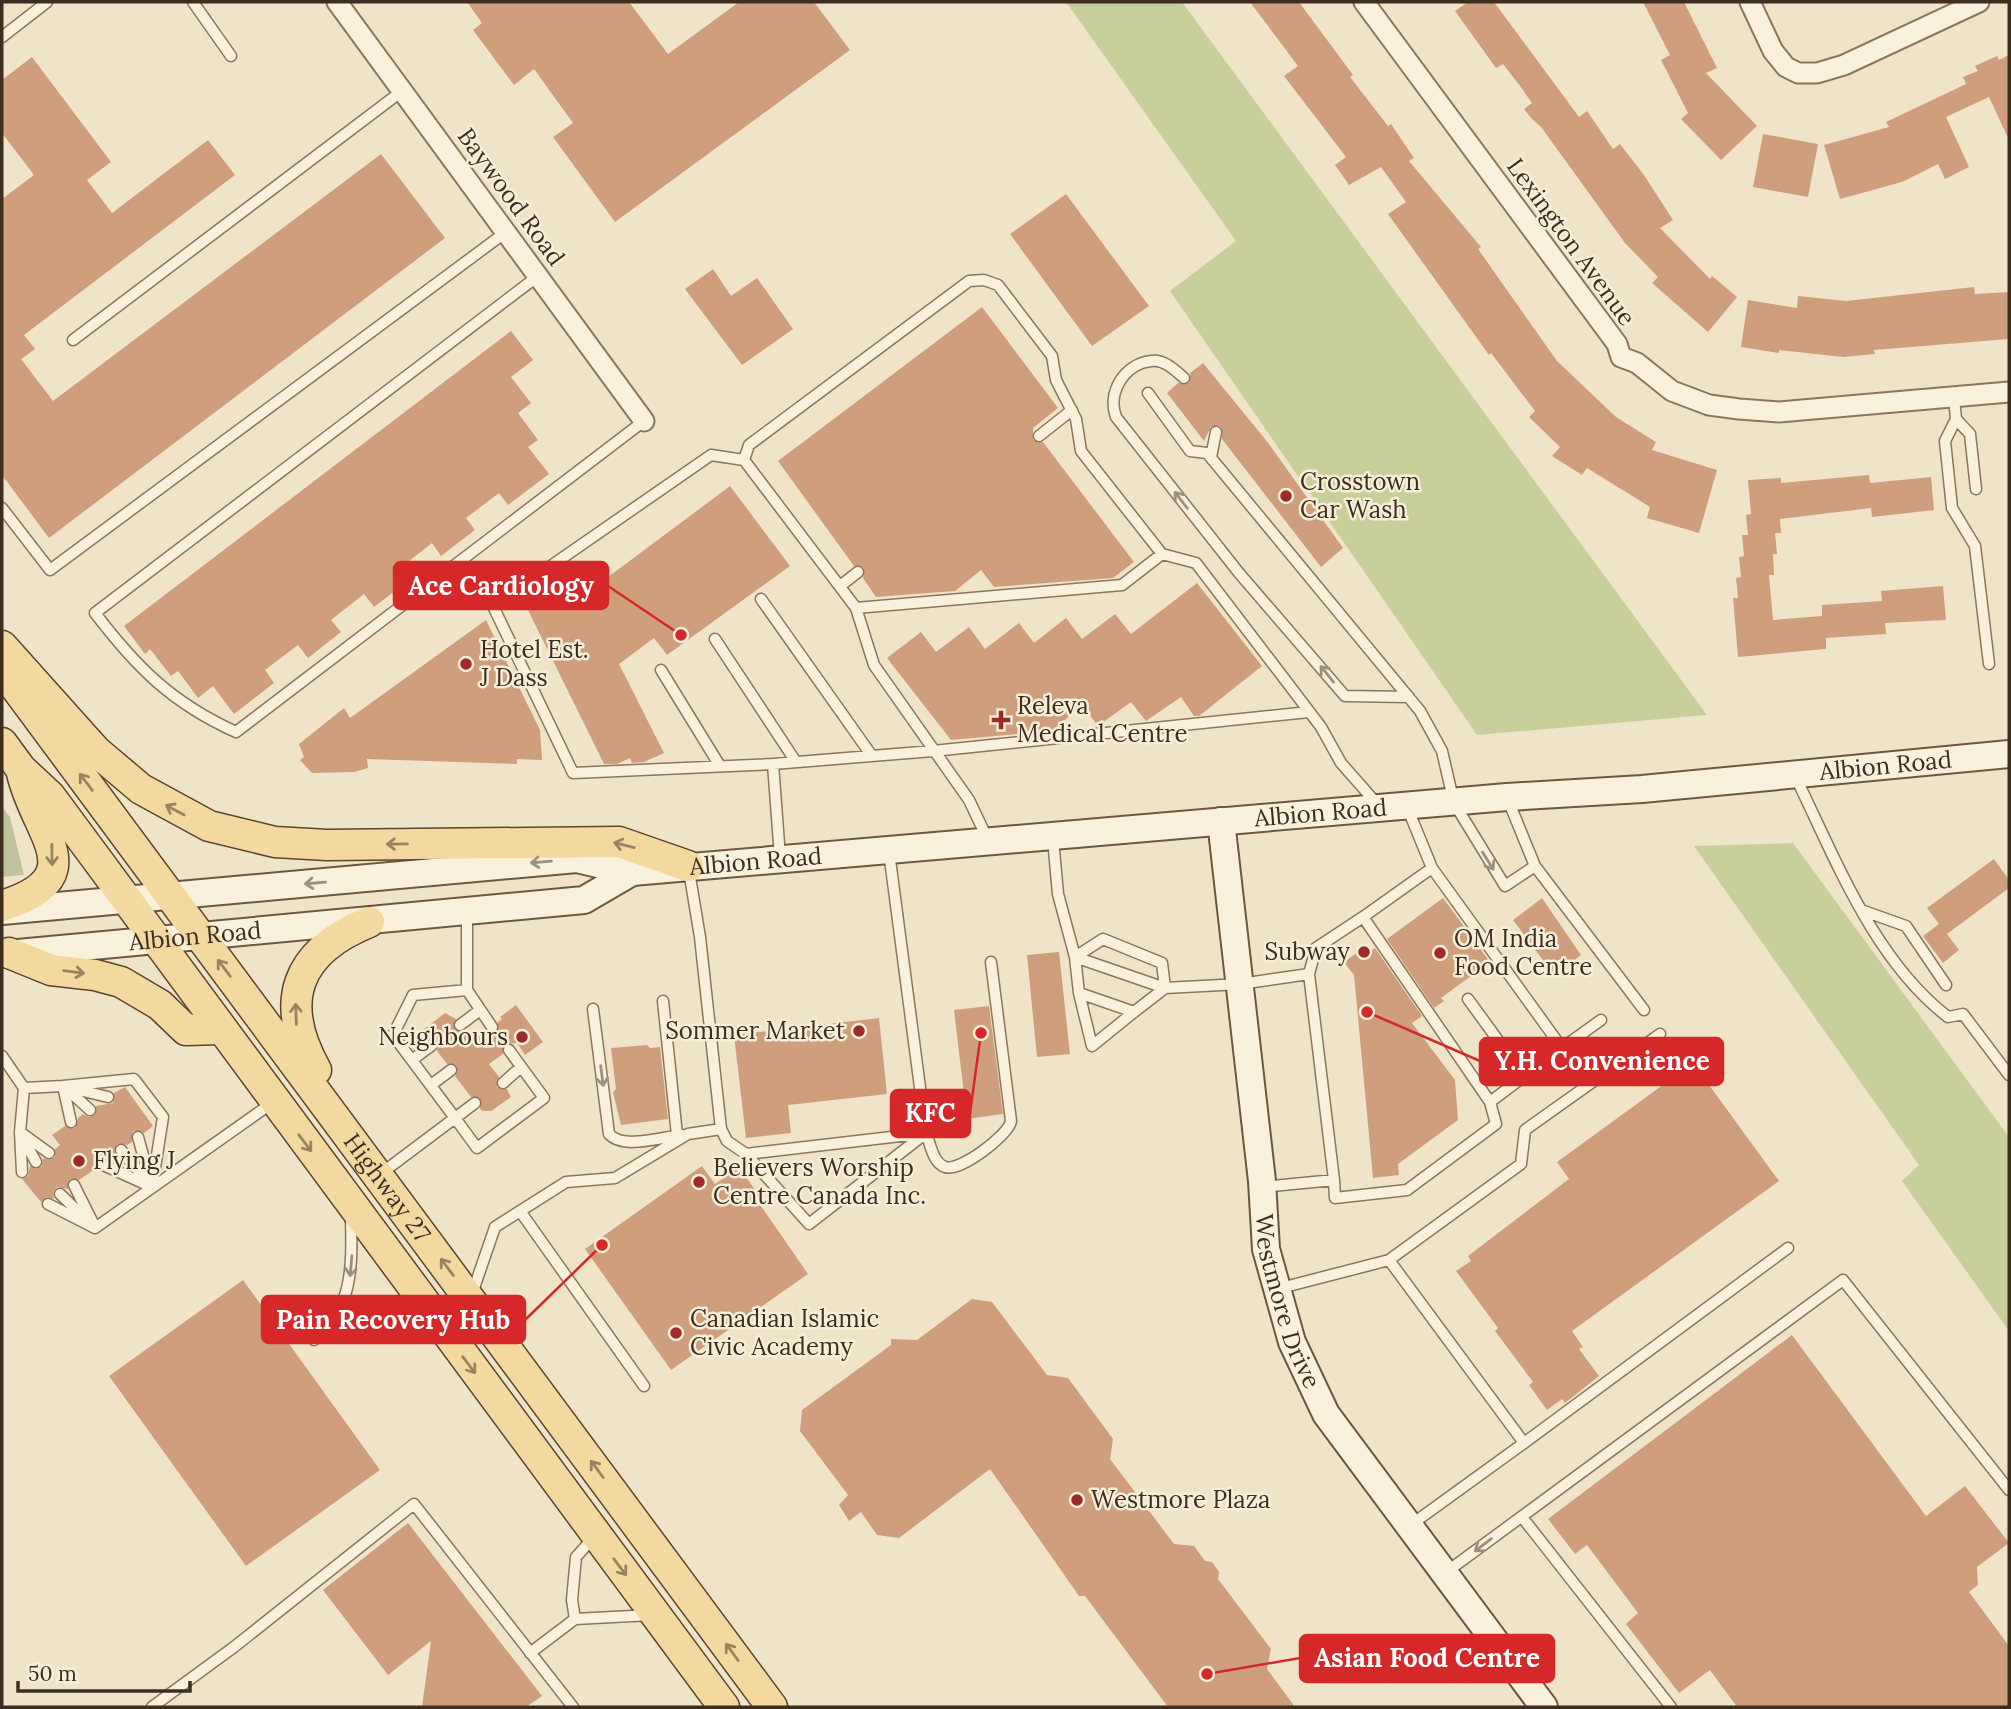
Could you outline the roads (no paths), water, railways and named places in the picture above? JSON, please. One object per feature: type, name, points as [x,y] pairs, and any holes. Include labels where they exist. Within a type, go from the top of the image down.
[{"type":"main road","points":[[2,646],[96,751],[141,789],[173,809],[218,829],[275,842],[327,845],[619,842],[688,866]]},
{"type":"main road","name":"Highway 27","points":[[2,669],[772,1707]]},
{"type":"main road","name":"Highway 27","points":[[2,743],[21,769],[50,796],[449,1339],[724,1707]]},
{"type":"main road","name":"Albion Road","points":[[2,909],[577,859],[632,872],[780,857],[1507,797],[1642,789],[2009,754]]},
{"type":"main road","points":[[2,909],[38,891],[51,873],[52,843],[27,797],[21,769]]},
{"type":"main road","name":"Westmore Drive","points":[[1221,821],[1262,1187],[1266,1249],[1292,1342],[1326,1414],[1544,1707]]},
{"type":"main road","name":"Albion Road","points":[[6,954],[584,900],[632,872]]},
{"type":"main road","points":[[324,1101],[319,1075],[303,1047],[297,1026],[295,1006],[299,985],[306,970],[324,949],[342,935],[369,922]]},
{"type":"main road","points":[[6,954],[51,970],[95,975],[121,982],[160,1005],[186,1030],[220,1029]]},
{"type":"street","name":"Baywood Road","points":[[337,2],[644,421]]},
{"type":"street","name":"Lexington Avenue","points":[[1364,2],[1617,344],[1621,357],[1637,363],[1672,391],[1709,405],[1779,412],[2009,392]]},
{"type":"street","points":[[1750,2],[1773,51],[1786,67],[1798,72],[1817,73],[1844,65],[1979,2]]},
{"type":"lane","points":[[2,37],[47,2]]},
{"type":"lane","points":[[193,2],[231,56]]},
{"type":"lane","points":[[73,340],[402,91]]},
{"type":"lane","points":[[2,508],[50,570],[506,232]]},
{"type":"lane","points":[[538,276],[95,613],[131,660],[171,697],[203,717],[236,732],[644,421]]},
{"type":"lane","points":[[744,460],[749,445],[969,281],[984,280],[998,285],[1052,356],[1056,380],[1076,419],[1081,451],[1162,554],[1196,563],[1309,712],[1341,763],[1381,808]]},
{"type":"lane","points":[[1184,378],[1171,366],[1152,360],[1135,367],[1114,391],[1111,403],[1116,417],[1239,573],[1345,696],[1409,697]]},
{"type":"lane","points":[[1148,393],[1190,451],[1208,453],[1409,697],[1442,751],[1454,803],[1506,886],[1535,866]]},
{"type":"lane","points":[[1954,398],[1956,419],[1945,441],[1952,508],[1975,546],[1989,664]]},
{"type":"lane","points":[[1039,436],[1072,410]]},
{"type":"lane","points":[[1956,419],[1970,434],[1976,489]]},
{"type":"lane","points":[[1211,457],[1216,432]]},
{"type":"lane","points":[[988,840],[969,800],[933,751],[874,665],[856,608],[744,460],[711,454],[493,606],[573,773],[773,764],[933,751],[1309,712]]},
{"type":"lane","points":[[856,608],[1122,585],[1162,554]]},
{"type":"lane","points":[[840,586],[858,572]]},
{"type":"lane","points":[[761,599],[872,756]]},
{"type":"lane","points":[[715,639],[796,762]]},
{"type":"lane","points":[[661,670],[720,766]]},
{"type":"lane","points":[[773,764],[780,857]]},
{"type":"lane","points":[[1795,774],[1867,922],[1928,1002],[1948,1017],[1963,1014],[2009,1075]]},
{"type":"lane","points":[[1507,797],[1535,866],[1644,1010]]},
{"type":"lane","points":[[1407,806],[1432,867],[1562,1048]]},
{"type":"lane","points":[[1053,835],[1058,894],[1075,957],[1079,993],[1092,1046],[1165,988]]},
{"type":"lane","points":[[888,848],[926,1133],[933,1153],[942,1166],[948,1168],[961,1165],[1010,1129],[991,962]]},
{"type":"lane","points":[[688,866],[700,937],[721,1129],[727,1141],[746,1154],[810,1224],[926,1133]]},
{"type":"lane","points":[[1363,917],[1490,1101],[1496,1124],[1407,1191],[1335,1198],[1309,974],[1316,948],[1432,867]]},
{"type":"lane","points":[[1861,910],[1906,926],[1946,985]]},
{"type":"lane","points":[[467,911],[467,990],[492,1027]]},
{"type":"lane","points":[[1075,957],[1102,939],[1163,963],[1165,988]]},
{"type":"lane","points":[[1075,957],[1165,988],[1240,984],[1309,974]]},
{"type":"lane","points":[[467,990],[413,995],[393,1035],[477,1148],[544,1098],[509,1050]]},
{"type":"lane","points":[[1079,993],[1134,1012]]},
{"type":"lane","points":[[1468,999],[1524,1076]]},
{"type":"lane","points":[[663,1001],[683,1135]]},
{"type":"lane","points":[[593,1009],[609,1134],[614,1140],[624,1142],[721,1129]]},
{"type":"lane","points":[[460,1025],[480,1010]]},
{"type":"lane","points":[[1490,1101],[1601,1020]]},
{"type":"lane","points":[[1276,1289],[1389,1260],[1521,1164],[1525,1130],[1660,1034]]},
{"type":"lane","points":[[412,1060],[432,1045]]},
{"type":"lane","points":[[2,1056],[24,1088],[20,1132],[22,1172]]},
{"type":"lane","points":[[503,1083],[521,1067]]},
{"type":"lane","points":[[431,1085],[451,1070]]},
{"type":"lane","points":[[24,1088],[134,1079],[163,1117],[152,1187]]},
{"type":"lane","points":[[63,1086],[108,1097]]},
{"type":"lane","points":[[63,1086],[90,1110]]},
{"type":"lane","points":[[63,1086],[71,1122]]},
{"type":"lane","points":[[95,1228],[274,1102]]},
{"type":"lane","points":[[379,1175],[475,1103]]},
{"type":"lane","points":[[20,1132],[49,1153]]},
{"type":"lane","points":[[20,1132],[36,1162]]},
{"type":"lane","points":[[746,1154],[926,1133]]},
{"type":"lane","points":[[470,1298],[495,1227],[566,1182],[615,1178],[683,1135]]},
{"type":"lane","points":[[138,1137],[152,1187]]},
{"type":"lane","points":[[121,1150],[152,1187]]},
{"type":"lane","points":[[101,1164],[152,1187]]},
{"type":"lane","points":[[1262,1187],[1334,1180]]},
{"type":"lane","points":[[74,1185],[95,1228]]},
{"type":"lane","points":[[60,1194],[95,1228]]},
{"type":"lane","points":[[47,1204],[95,1228]]},
{"type":"lane","points":[[314,1340],[334,1324],[350,1278],[351,1206]]},
{"type":"lane","points":[[520,1211],[645,1386]]},
{"type":"lane","points":[[1408,1527],[1788,1248]]},
{"type":"lane","points":[[1389,1260],[1524,1443]]},
{"type":"lane","points":[[1444,1574],[1843,1280],[2009,1490]]},
{"type":"lane","points":[[334,1324],[385,1322],[449,1339]]},
{"type":"lane","points":[[152,1707],[234,1647],[414,1504],[573,1707]]},
{"type":"lane","points":[[1522,1517],[1671,1707]]},
{"type":"lane","points":[[575,1619],[572,1600],[576,1557],[596,1535]]},
{"type":"lane","points":[[530,1653],[575,1619],[618,1619],[655,1614]]},
{"type":"place","name":"Crosstown Car Wash","points":[[1286,496]]},
{"type":"place","name":"Ace Cardiology","points":[[681,635]]},
{"type":"place","name":"Hotel Est. J Dass","points":[[466,664]]},
{"type":"place","name":"Releva Medical Centre","points":[[1001,720]]},
{"type":"place","name":"Subway","points":[[1364,952]]},
{"type":"place","name":"OM India Food Centre","points":[[1440,953]]},
{"type":"place","name":"Y.H. Convenience","points":[[1367,1012]]},
{"type":"place","name":"Sommer Market","points":[[859,1031]]},
{"type":"place","name":"KFC","points":[[981,1033]]},
{"type":"place","name":"Neighbours","points":[[522,1037]]},
{"type":"place","name":"Flying J","points":[[79,1161]]},
{"type":"place","name":"Believers Worship Centre Canada Inc.","points":[[699,1182]]},
{"type":"place","name":"Pain Recovery Hub","points":[[602,1245]]},
{"type":"place","name":"Canadian Islamic Civic Academy","points":[[676,1333]]},
{"type":"place","name":"Westmore Plaza","points":[[1077,1500]]},
{"type":"place","name":"Asian Food Centre","points":[[1207,1674]]}]
